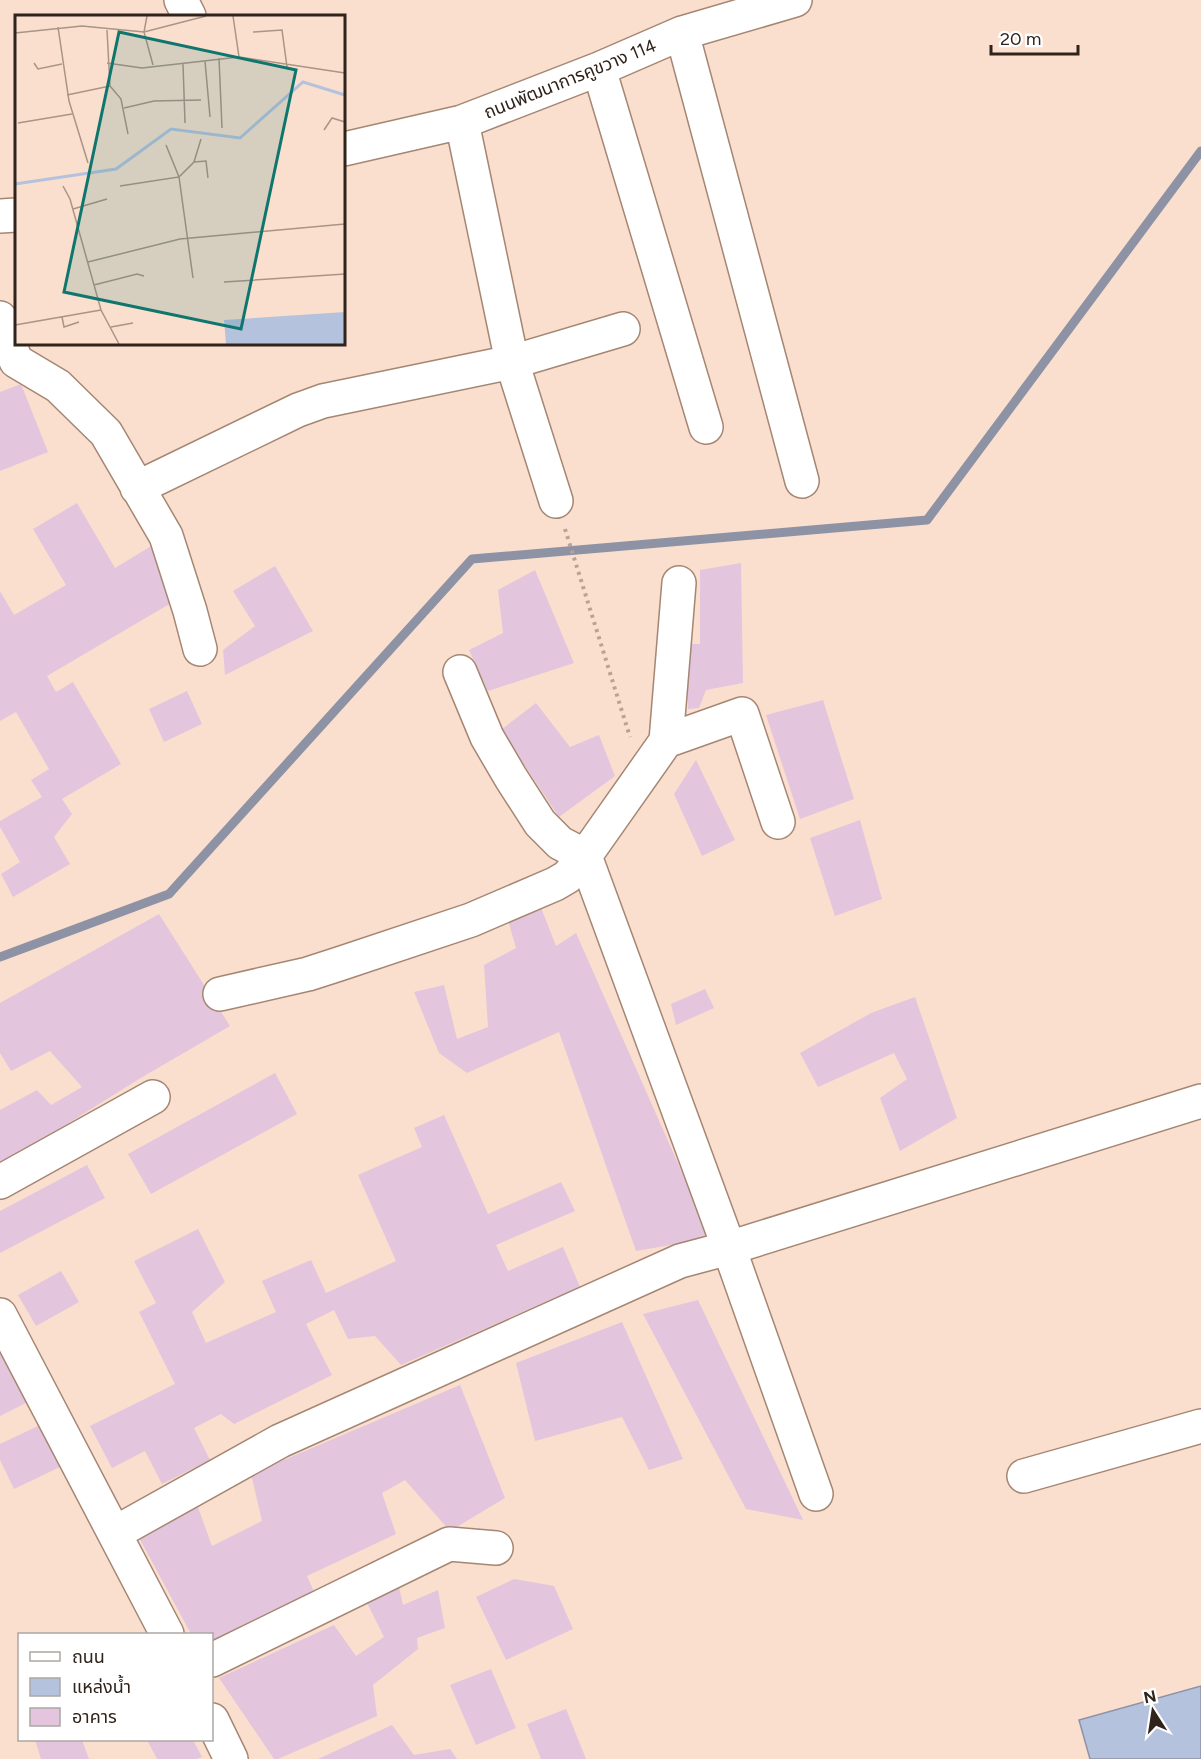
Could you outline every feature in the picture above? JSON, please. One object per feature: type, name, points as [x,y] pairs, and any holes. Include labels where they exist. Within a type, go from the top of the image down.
[{"type":"street","points":[[181,0],[188,15]]},
{"type":"street","name":"ถนนพัฒนาการคูขวาง 114","points":[[345,149],[462,122],[599,69],[682,33],[795,0]]},
{"type":"street","points":[[682,33],[802,481]]},
{"type":"street","points":[[599,69],[706,427]]},
{"type":"street","points":[[462,122],[512,362],[556,501]]},
{"type":"street","points":[[0,216],[15,215]]},
{"type":"street","points":[[0,318],[8,365],[58,386],[106,433],[166,536],[201,649]]},
{"type":"street","points":[[137,488],[298,410],[323,401],[512,362],[624,329]]},
{"type":"street","points":[[220,994],[308,974],[471,920],[567,877],[585,856],[666,741],[679,583]]},
{"type":"street","points":[[460,672],[487,737],[540,823],[560,843],[585,856],[729,1248],[816,1494]]},
{"type":"street","points":[[666,741],[742,714],[777,822]]},
{"type":"street","points":[[0,1182],[153,1097]]},
{"type":"street","points":[[115,1533],[280,1441],[680,1261],[729,1248],[1201,1101]]},
{"type":"street","points":[[0,1315],[166,1633]]},
{"type":"street","points":[[1024,1476],[1201,1426]]},
{"type":"street","points":[[213,1660],[449,1544],[495,1548]]},
{"type":"street","points":[[213,1722],[231,1759]]},
{"type":"path","points":[[566,532],[642,775]]},
{"type":"water","points":[[1201,1686],[1201,1759],[1090,1759],[1079,1720]]},
{"type":"building","points":[[21,384],[48,452],[0,471],[0,392]]},
{"type":"building","points":[[77,503],[115,568],[153,545],[183,596],[47,676],[56,692],[73,682],[121,764],[62,799],[72,814],[54,837],[70,864],[13,897],[1,874],[20,862],[0,827],[0,821],[42,797],[31,780],[49,769],[16,712],[0,721],[0,591],[14,615],[66,585],[33,529]]},
{"type":"building","points":[[741,563],[743,683],[706,690],[699,708],[688,709],[686,644],[700,644],[700,570]]},
{"type":"building","points":[[275,566],[313,631],[225,675],[223,650],[255,626],[233,591]]},
{"type":"building","points":[[535,570],[574,663],[488,691],[469,650],[503,633],[498,590]]},
{"type":"building","points":[[187,691],[202,724],[164,742],[149,709]]},
{"type":"building","points":[[823,700],[854,799],[800,819],[766,715]]},
{"type":"building","points":[[536,703],[570,747],[599,735],[615,776],[559,817],[501,730]]},
{"type":"building","points":[[696,760],[735,840],[702,856],[674,794]]},
{"type":"building","points":[[860,820],[882,899],[835,916],[810,838]]},
{"type":"building","points":[[540,905],[556,946],[576,933],[711,1238],[636,1251],[559,1032],[467,1073],[439,1053],[414,992],[444,985],[457,1039],[488,1027],[484,965],[516,948],[505,910]]},
{"type":"building","points":[[159,914],[230,1026],[139,1079],[0,1166],[0,1110],[37,1090],[51,1105],[82,1087],[50,1051],[11,1071],[0,1053],[0,1003]]},
{"type":"building","points":[[705,989],[714,1008],[676,1025],[671,1004]]},
{"type":"building","points":[[915,997],[957,1118],[900,1151],[880,1098],[907,1079],[894,1053],[818,1087],[800,1053],[871,1013]]},
{"type":"building","points":[[275,1073],[297,1114],[151,1194],[128,1154]]},
{"type":"building","points":[[444,1115],[488,1214],[561,1182],[575,1211],[496,1245],[508,1271],[563,1247],[580,1287],[401,1365],[375,1336],[348,1339],[334,1310],[306,1324],[332,1375],[234,1424],[221,1414],[194,1428],[210,1460],[162,1484],[145,1451],[112,1468],[90,1426],[175,1384],[139,1312],[156,1303],[134,1261],[198,1229],[225,1282],[192,1312],[206,1343],[276,1312],[262,1281],[311,1260],[326,1293],[396,1261],[358,1175],[422,1147],[414,1128]]},
{"type":"building","points":[[87,1165],[105,1198],[0,1253],[0,1211]]},
{"type":"building","points":[[61,1271],[79,1302],[36,1326],[18,1295]]},
{"type":"building","points":[[698,1300],[803,1520],[746,1509],[643,1314]]},
{"type":"building","points":[[622,1322],[683,1459],[649,1470],[622,1417],[535,1441],[516,1363]]},
{"type":"building","points":[[0,1350],[28,1402],[0,1416]]},
{"type":"building","points":[[460,1385],[505,1498],[450,1531],[405,1480],[382,1493],[396,1534],[307,1576],[315,1594],[213,1643],[213,1633],[190,1633],[137,1534],[195,1499],[212,1546],[262,1521],[251,1474]]},
{"type":"building","points":[[40,1425],[60,1467],[14,1489],[0,1460],[0,1444]]},
{"type":"building","points":[[514,1579],[554,1586],[573,1629],[506,1660],[476,1597]]},
{"type":"building","points":[[399,1587],[403,1605],[438,1590],[445,1628],[417,1638],[418,1649],[373,1685],[377,1716],[274,1759],[219,1678],[334,1625],[356,1656],[384,1637],[367,1603]]},
{"type":"building","points":[[491,1669],[516,1728],[476,1745],[450,1685]]},
{"type":"building","points":[[566,1709],[586,1759],[541,1759],[527,1724]]},
{"type":"building","points":[[392,1725],[414,1755],[450,1749],[457,1759],[318,1759]]},
{"type":"building","points":[[35,1741],[82,1741],[89,1759],[41,1759]]},
{"type":"building","points":[[148,1741],[194,1741],[202,1757],[197,1759],[157,1759]]},
{"type":"waterway","points":[[0,957],[169,894],[472,559],[927,520],[1201,151]]}]
